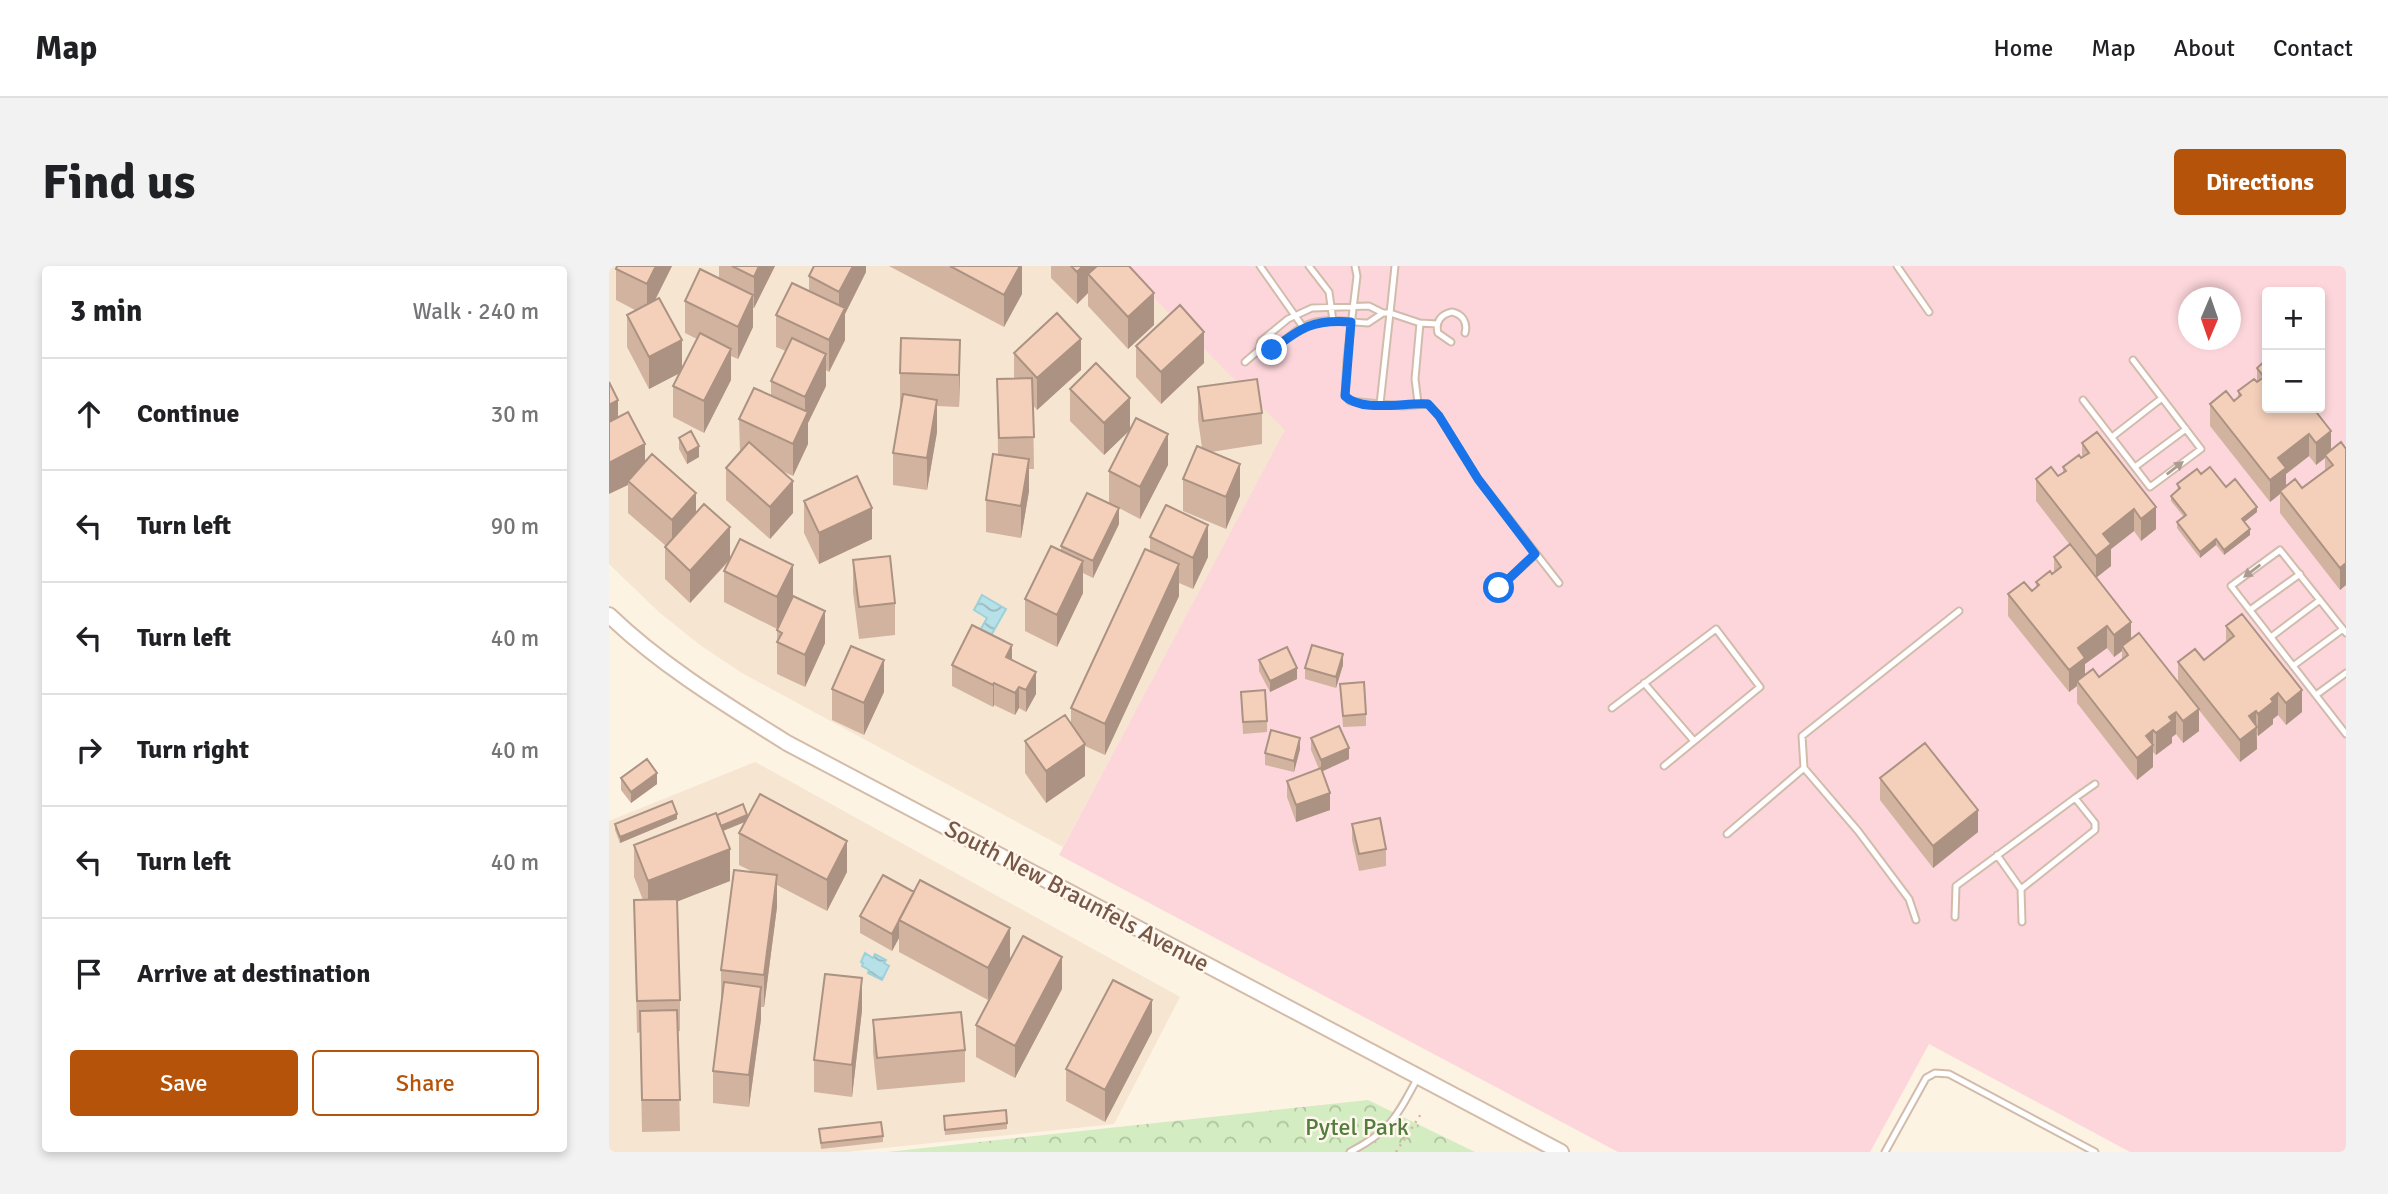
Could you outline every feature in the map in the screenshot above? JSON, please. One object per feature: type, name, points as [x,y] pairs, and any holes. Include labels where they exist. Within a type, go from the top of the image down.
[{"type":"main road","name":"South New Braunfels Avenue","points":[[609,615],[634,639],[696,685],[787,743],[1561,1152]]},
{"type":"lane","points":[[1260,266],[1303,327]]},
{"type":"lane","points":[[1309,266],[1329,292],[1333,321]]},
{"type":"lane","points":[[1355,266],[1357,276],[1345,396],[1350,401],[1380,404],[1428,404],[1439,416],[1478,479],[1559,583]]},
{"type":"lane","points":[[1380,404],[1386,313],[1395,266]]},
{"type":"lane","points":[[1897,266],[1929,312]]},
{"type":"lane","points":[[1245,362],[1259,350],[1261,341],[1295,314],[1313,308],[1369,306],[1420,323],[1437,324]]},
{"type":"lane","points":[[1259,350],[1272,350],[1311,324],[1333,321],[1368,323],[1386,313]]},
{"type":"lane","points":[[1451,342],[1441,337],[1437,324],[1442,316],[1457,313],[1464,319],[1465,333]]},
{"type":"lane","points":[[1418,403],[1415,379],[1420,323]]},
{"type":"lane","points":[[2083,400],[2150,487],[2200,449],[2133,360]]},
{"type":"lane","points":[[2112,437],[2162,398]]},
{"type":"lane","points":[[2135,467],[2186,429]]},
{"type":"lane","points":[[2293,666],[2345,631],[2280,550],[2231,586],[2271,637],[2293,666],[2346,734]]},
{"type":"lane","points":[[1499,588],[1535,554]]},
{"type":"lane","points":[[2250,610],[2299,575]]},
{"type":"lane","points":[[2271,637],[2320,600]]},
{"type":"lane","points":[[1916,920],[1909,899],[1858,831],[1804,768],[1802,736],[1959,611]]},
{"type":"lane","points":[[1612,708],[1716,629],[1761,687],[1664,766]]},
{"type":"lane","points":[[2316,695],[2346,673]]},
{"type":"lane","points":[[1644,683],[1695,741]]},
{"type":"lane","points":[[1727,834],[1804,768]]},
{"type":"lane","points":[[1955,918],[1956,886],[2095,784]]},
{"type":"lane","points":[[2021,889],[2095,830],[2095,823],[2075,798]]},
{"type":"lane","points":[[1997,855],[2021,889],[2022,922]]},
{"type":"lane","points":[[1885,1152],[1926,1078],[1934,1073],[1949,1073],[2095,1152]]},
{"type":"lane","points":[[1350,1152],[1378,1137],[1399,1113],[1418,1076]]},
{"type":"path","points":[[1396,1152],[1421,1114]]},
{"type":"shaded area","points":[[609,266],[1122,266],[1286,430],[1063,847],[742,673],[700,645],[660,613],[609,564]]},
{"type":"shaded area","points":[[1122,266],[2346,266],[2346,1152],[2130,1152],[1929,1044],[1870,1152],[1618,1152],[1059,855],[1285,430]]},
{"type":"shaded area","points":[[755,762],[1180,997],[1114,1124],[846,1152],[609,1152],[609,821]]},
{"type":"green space","name":"Pytel Park","points":[[1368,1100],[1475,1152],[887,1152]]},
{"type":"water","points":[[982,595],[1006,609],[989,639],[978,634],[987,618],[974,610]]},
{"type":"water","points":[[865,953],[873,958],[875,954],[886,960],[884,963],[889,966],[882,980],[868,973],[869,970],[862,966]]},
{"type":"building","points":[[617,266],[656,266],[647,284],[616,269]]},
{"type":"building","points":[[732,266],[759,266],[754,277]]},
{"type":"building","points":[[814,266],[853,266],[839,292],[809,276]]},
{"type":"building","points":[[950,266],[1020,266],[1004,295]]},
{"type":"building","points":[[1071,266],[1083,266],[1077,272]]},
{"type":"building","points":[[1097,266],[1129,266],[1154,293],[1128,317],[1088,274]]},
{"type":"building","points":[[700,269],[753,295],[738,327],[685,301]]},
{"type":"building","points":[[792,283],[845,308],[829,340],[776,315]]},
{"type":"building","points":[[659,298],[682,340],[649,357],[627,315]]},
{"type":"building","points":[[1180,305],[1204,332],[1161,372],[1136,346]]},
{"type":"building","points":[[1057,313],[1081,339],[1037,378],[1014,353]]},
{"type":"building","points":[[700,333],[731,349],[704,401],[673,386]]},
{"type":"building","points":[[792,338],[826,354],[805,397],[771,381]]},
{"type":"building","points":[[901,338],[960,340],[959,375],[900,373]]},
{"type":"building","points":[[1096,363],[1130,398],[1104,423],[1070,389]]},
{"type":"building","points":[[1032,378],[1034,437],[999,438],[997,379]]},
{"type":"building","points":[[2262,378],[2262,413],[2317,413],[2331,431],[2316,443],[2309,434],[2278,458],[2286,468],[2270,480],[2210,404],[2226,391],[2234,401],[2241,395],[2238,391],[2254,379],[2257,382]]},
{"type":"building","points":[[1257,379],[1262,413],[1203,421],[1198,387]]},
{"type":"building","points":[[609,382],[618,400],[609,405]]},
{"type":"building","points":[[754,388],[808,412],[793,444],[739,419]]},
{"type":"building","points":[[903,394],[937,400],[927,458],[893,453]]},
{"type":"building","points":[[628,412],[645,444],[609,463],[609,422]]},
{"type":"building","points":[[1136,418],[1168,434],[1140,487],[1109,471]]},
{"type":"building","points":[[691,431],[699,446],[687,453],[679,438]]},
{"type":"building","points":[[2097,432],[2156,507],[2141,519],[2134,509],[2103,534],[2111,544],[2096,556],[2036,479],[2051,467],[2058,476],[2066,471],[2063,467],[2079,455],[2081,458],[2089,453],[2082,443]]},
{"type":"building","points":[[749,442],[793,481],[770,507],[726,468]]},
{"type":"building","points":[[2341,442],[2346,449],[2346,563],[2340,568],[2280,491],[2295,479],[2302,488],[2333,465],[2325,455]]},
{"type":"building","points":[[1197,446],[1240,464],[1226,497],[1183,479]]},
{"type":"building","points":[[652,454],[696,493],[672,520],[628,481]]},
{"type":"building","points":[[993,454],[1029,459],[1021,506],[986,500]]},
{"type":"building","points":[[2210,467],[2226,487],[2235,479],[2257,507],[2242,519],[2250,529],[2224,550],[2216,539],[2200,552],[2177,522],[2186,515],[2171,496],[2180,488],[2177,484],[2197,469],[2201,474]]},
{"type":"building","points":[[857,476],[872,508],[819,533],[804,501]]},
{"type":"building","points":[[1087,493],[1119,508],[1093,561],[1061,546]]},
{"type":"building","points":[[704,504],[730,527],[690,571],[665,547]]},
{"type":"building","points":[[1166,505],[1208,525],[1193,558],[1150,537]]},
{"type":"building","points":[[740,539],[793,565],[777,597],[724,571]]},
{"type":"building","points":[[2070,544],[2131,622],[2114,635],[2107,626],[2078,648],[2085,658],[2069,670],[2008,594],[2024,582],[2032,591],[2039,585],[2036,582],[2050,571],[2052,574],[2061,567],[2054,557]]},
{"type":"building","points":[[1051,546],[1083,561],[1057,615],[1025,599]]},
{"type":"building","points":[[1145,549],[1179,564],[1105,724],[1071,708]]},
{"type":"building","points":[[890,556],[895,603],[859,607],[853,560]]},
{"type":"building","points":[[793,596],[825,611],[805,655],[777,642],[782,633],[777,630]]},
{"type":"building","points":[[2242,614],[2302,690],[2286,703],[2278,693],[2271,699],[2273,702],[2258,714],[2256,711],[2249,716],[2257,727],[2240,740],[2178,662],[2195,649],[2204,660],[2234,636],[2226,626]]},
{"type":"building","points":[[972,625],[1012,645],[1006,657],[1036,672],[1026,690],[1019,687],[1015,693],[952,665]]},
{"type":"building","points":[[2139,633],[2199,709],[2183,721],[2176,712],[2169,717],[2172,721],[2156,733],[2153,730],[2146,736],[2153,745],[2137,758],[2077,681],[2093,669],[2099,677],[2128,655],[2122,646]]},
{"type":"building","points":[[1312,645],[1343,654],[1336,677],[1305,668]]},
{"type":"building","points":[[851,646],[884,660],[864,703],[832,689]]},
{"type":"building","points":[[1287,647],[1297,668],[1270,681],[1259,660]]},
{"type":"building","points":[[1364,682],[1366,714],[1343,716],[1340,684]]},
{"type":"building","points":[[1265,690],[1267,721],[1243,722],[1241,692]]},
{"type":"building","points":[[1065,715],[1085,744],[1046,771],[1025,741]]},
{"type":"building","points":[[1339,726],[1349,748],[1321,760],[1311,738]]},
{"type":"building","points":[[1271,730],[1300,738],[1294,761],[1265,753]]},
{"type":"building","points":[[1925,743],[1978,810],[1933,846],[1880,778]]},
{"type":"building","points":[[647,759],[657,773],[631,792],[621,778]]},
{"type":"building","points":[[1321,768],[1330,793],[1296,805],[1287,781]]},
{"type":"building","points":[[760,794],[847,841],[827,880],[739,833]]},
{"type":"building","points":[[672,801],[677,814],[620,837],[615,824]]},
{"type":"building","points":[[743,804],[747,815],[721,826],[717,815]]},
{"type":"building","points":[[716,813],[730,849],[648,881],[634,845]]},
{"type":"building","points":[[1380,818],[1386,849],[1359,854],[1352,824]]},
{"type":"building","points":[[734,870],[777,875],[764,975],[721,970]]},
{"type":"building","points":[[883,875],[914,892],[892,934],[860,916]]},
{"type":"building","points":[[920,880],[1010,928],[988,968],[899,920]]},
{"type":"building","points":[[677,899],[680,1000],[637,1001],[634,900]]},
{"type":"building","points":[[1023,936],[1062,957],[1015,1046],[976,1025]]},
{"type":"building","points":[[825,974],[862,978],[852,1065],[814,1060]]},
{"type":"building","points":[[1113,980],[1152,1000],[1105,1090],[1066,1069]]},
{"type":"building","points":[[724,982],[761,987],[749,1075],[713,1071]]},
{"type":"building","points":[[677,1010],[680,1100],[642,1100],[640,1011]]},
{"type":"building","points":[[961,1012],[965,1050],[877,1058],[873,1020]]},
{"type":"building","points":[[1006,1110],[1007,1123],[945,1130],[944,1116]]},
{"type":"building","points":[[881,1122],[883,1136],[821,1143],[819,1129]]},
{"type":"route","points":[[1272,350],[1299,329],[1311,324],[1351,322],[1345,396],[1350,401],[1363,404],[1428,404],[1439,416],[1478,479],[1535,554],[1499,588]]}]
